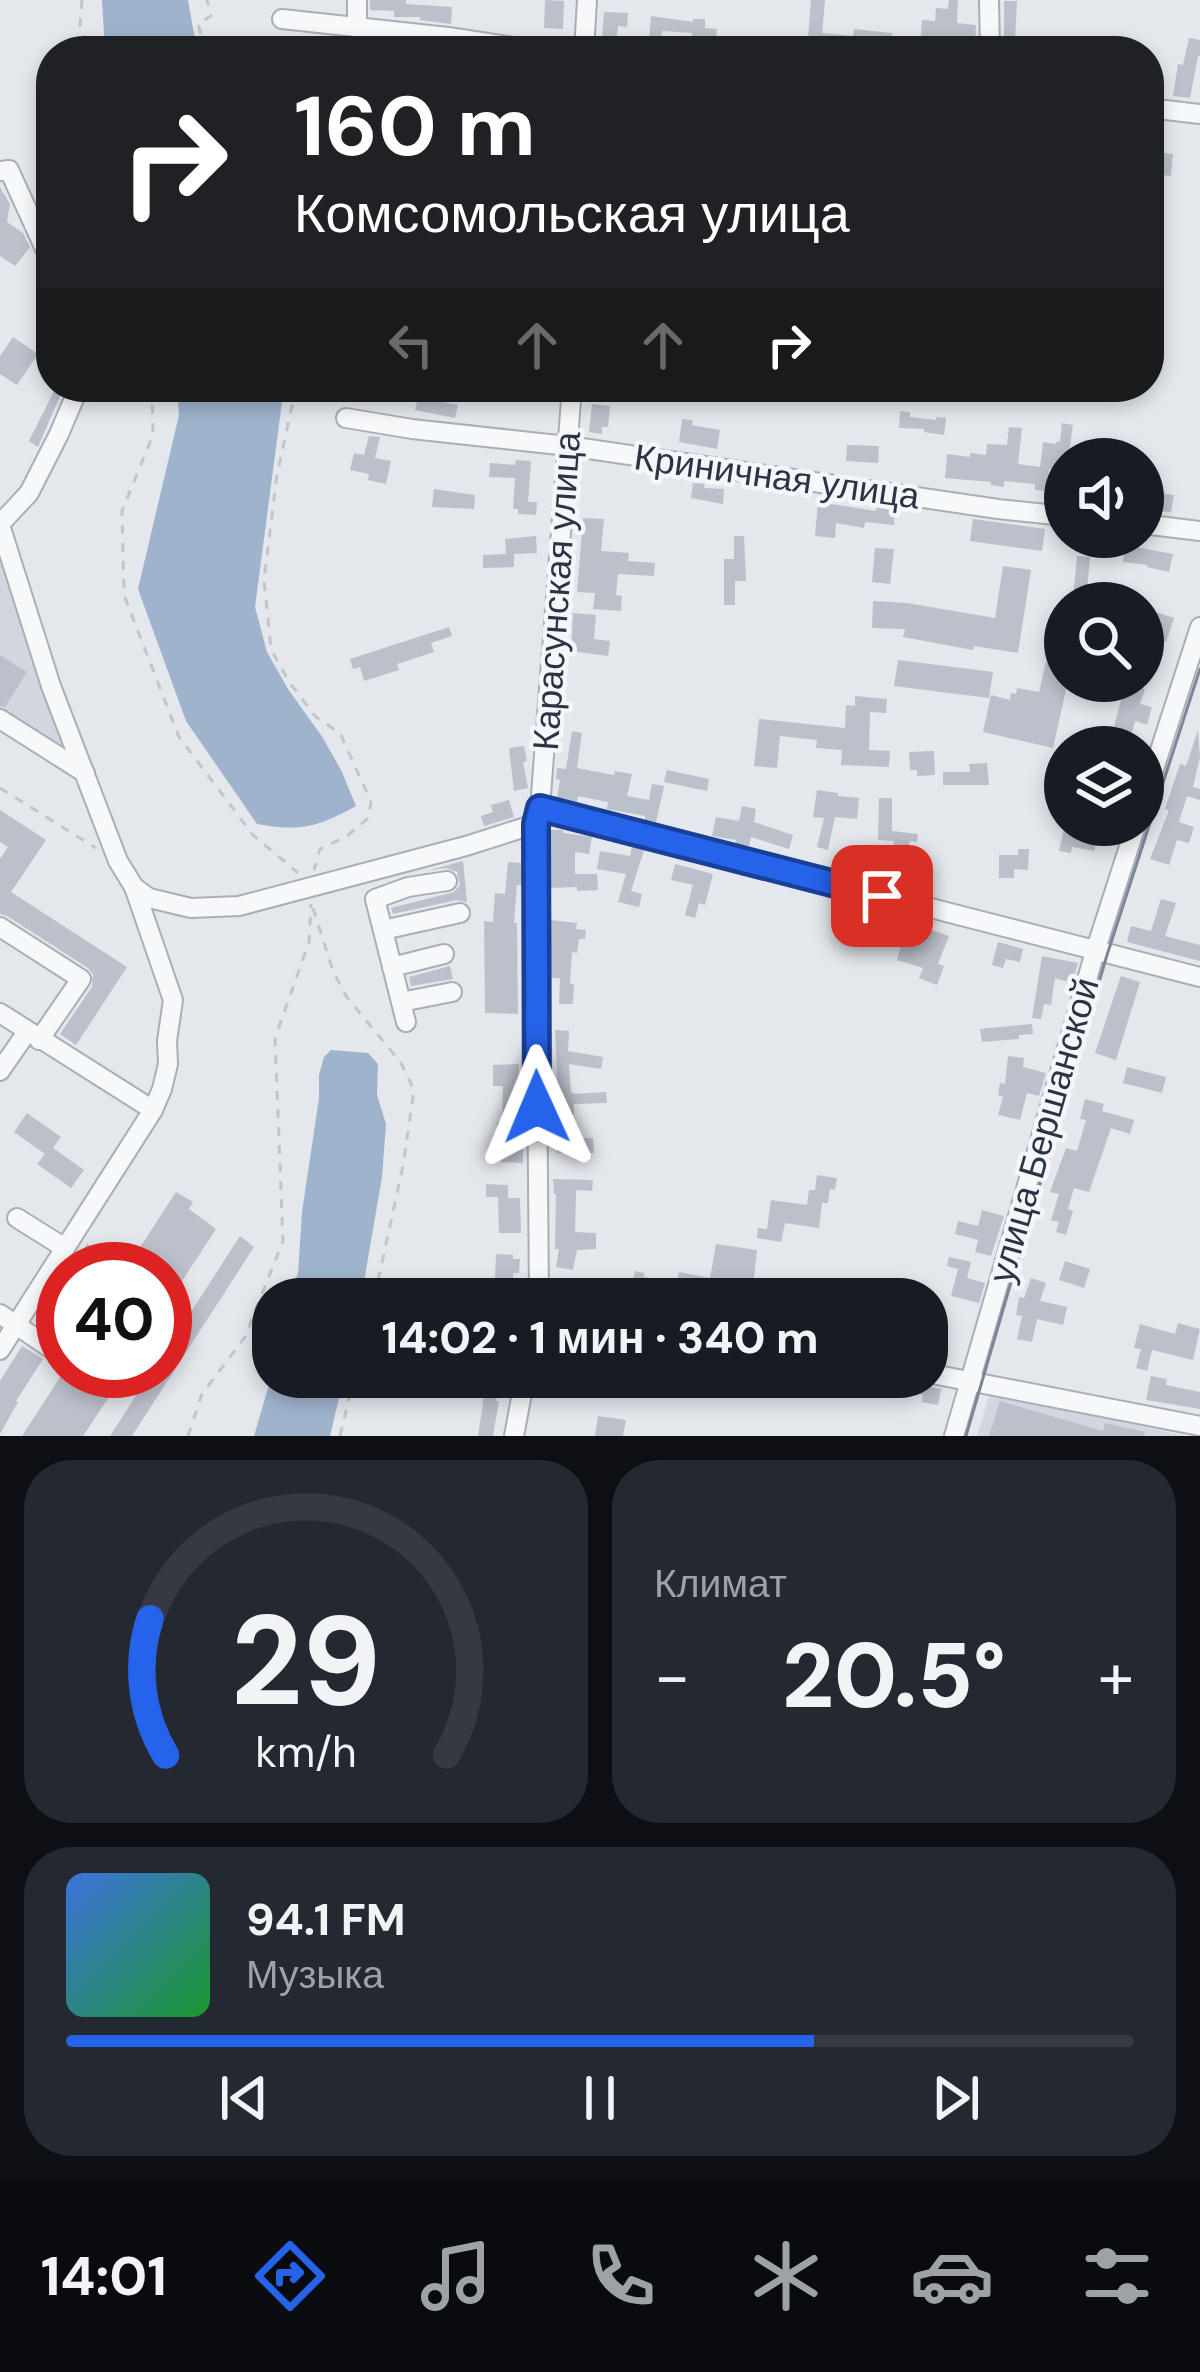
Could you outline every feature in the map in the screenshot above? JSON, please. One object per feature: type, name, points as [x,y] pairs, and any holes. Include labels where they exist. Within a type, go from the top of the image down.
[{"type":"street","points":[[357,0],[357,28]]},
{"type":"street","points":[[585,36],[586,0]]},
{"type":"street","points":[[988,0],[989,36]]},
{"type":"street","points":[[282,19],[438,36]]},
{"type":"street","points":[[1164,110],[1200,114]]},
{"type":"street","points":[[0,171],[9,170],[36,229]]},
{"type":"street","points":[[69,1242],[153,1110],[168,1064],[173,1000],[134,887],[118,861],[51,686],[0,525],[29,493],[73,402]]},
{"type":"street","name":"Карасунская улица","points":[[539,1278],[538,816],[571,402]]},
{"type":"street","name":"Криничная улица","points":[[346,418],[1044,514]]},
{"type":"street","points":[[1164,527],[1200,531]]},
{"type":"street","points":[[1164,738],[1200,627]]},
{"type":"street","points":[[0,719],[85,773]]},
{"type":"street","points":[[134,887],[149,898],[191,908],[239,905],[381,868],[538,816],[1200,977]]},
{"type":"street","name":"улица Бершанской","points":[[954,1436],[1129,846]]},
{"type":"street","points":[[381,868],[386,894]]},
{"type":"street","points":[[383,930],[456,913],[446,878],[375,898],[403,1012],[452,992]]},
{"type":"street","points":[[0,927],[81,979],[0,1071]]},
{"type":"street","points":[[392,968],[444,954]]},
{"type":"street","points":[[0,1013],[153,1110]]},
{"type":"street","points":[[17,1218],[55,1242]]},
{"type":"street","points":[[0,1351],[8,1319],[36,1284]]},
{"type":"street","points":[[8,1319],[36,1338]]},
{"type":"street","points":[[948,1376],[1200,1426]]},
{"type":"street","points":[[514,1436],[521,1398]]},
{"type":"path","points":[[82,0],[83,36]]},
{"type":"path","points":[[202,36],[198,24],[211,16],[207,0]]},
{"type":"path","points":[[152,402],[153,435],[122,511],[124,596],[179,737],[253,835],[313,886]]},
{"type":"path","points":[[293,402],[277,476],[264,580],[271,649],[316,717],[340,733],[371,802],[368,818],[347,836],[320,849],[313,886]]},
{"type":"path","points":[[0,788],[118,861]]},
{"type":"path","points":[[268,1278],[283,1240],[275,1038],[309,942],[311,902],[346,996],[400,1063],[414,1090],[404,1166],[379,1278]]},
{"type":"path","points":[[188,1436],[202,1394],[244,1337],[252,1317]]},
{"type":"path","points":[[340,1436],[349,1398]]},
{"type":"shaded area","points":[[0,547],[65,747],[0,709]]},
{"type":"shaded area","points":[[990,1393],[1185,1436],[977,1436]]},
{"type":"water","points":[[102,0],[188,0],[194,36],[104,36]]},
{"type":"water","points":[[178,402],[282,402],[255,607],[267,652],[323,738],[356,806],[320,823],[286,828],[257,824],[186,721],[138,589],[179,415]]},
{"type":"water","points":[[331,1050],[368,1053],[378,1064],[377,1095],[386,1124],[365,1278],[296,1278],[324,1057]]},
{"type":"water","points":[[265,1398],[339,1398],[330,1436],[254,1436]]},
{"type":"building","points":[[370,0],[452,7],[451,24],[370,10]]},
{"type":"building","points":[[545,0],[564,1],[563,29],[544,28]]},
{"type":"building","points":[[811,0],[825,0],[822,33],[853,36],[808,36]]},
{"type":"building","points":[[949,0],[958,0],[957,23],[976,25],[976,36],[921,36],[922,20],[935,21],[936,8],[948,9]]},
{"type":"building","points":[[1004,1],[1017,1],[1015,36],[1004,36]]},
{"type":"building","points":[[604,12],[628,13],[627,27],[618,26],[617,36],[602,36]]},
{"type":"building","points":[[651,16],[693,22],[705,19],[705,28],[717,29],[716,36],[662,31],[661,36],[649,36]]},
{"type":"building","points":[[854,29],[892,36],[853,36]]},
{"type":"building","points":[[1189,38],[1200,40],[1190,98],[1173,96],[1178,64],[1183,65]]},
{"type":"building","points":[[1164,153],[1173,154],[1171,176],[1164,175]]},
{"type":"building","points":[[0,187],[10,204],[7,222],[23,233],[30,247],[15,266],[0,256]]},
{"type":"building","points":[[13,337],[36,353],[17,385],[0,374],[0,356]]},
{"type":"building","points":[[48,402],[58,402],[38,447],[29,441]]},
{"type":"building","points":[[417,402],[458,405],[455,418],[415,410]]},
{"type":"building","points":[[592,404],[610,406],[608,427],[602,427],[602,434],[589,432]]},
{"type":"building","points":[[900,411],[910,412],[910,417],[946,418],[944,435],[899,428]]},
{"type":"building","points":[[682,419],[720,430],[717,449],[679,442]]},
{"type":"building","points":[[1062,423],[1073,425],[1071,438],[1060,438]]},
{"type":"building","points":[[1009,427],[1022,428],[1018,464],[1040,467],[1043,442],[1044,491],[1035,490],[1035,484],[1004,481],[1004,487],[945,478],[947,454],[986,455],[987,444],[1007,445]]},
{"type":"building","points":[[369,436],[380,437],[375,458],[391,461],[386,484],[350,470],[354,453],[364,455]]},
{"type":"building","points":[[847,445],[879,446],[878,463],[846,461]]},
{"type":"building","points":[[516,460],[531,461],[528,502],[537,502],[536,515],[513,509],[515,478],[489,477],[490,463],[515,465]]},
{"type":"building","points":[[693,483],[724,489],[723,504],[691,498]]},
{"type":"building","points":[[434,489],[475,495],[474,509],[432,507]]},
{"type":"building","points":[[1164,494],[1174,495],[1171,512],[1164,512]]},
{"type":"building","points":[[818,502],[876,511],[877,507],[895,509],[894,525],[865,522],[864,528],[836,523],[835,538],[815,536]]},
{"type":"building","points":[[583,518],[604,519],[601,551],[629,553],[628,561],[655,563],[654,576],[618,574],[616,595],[622,596],[621,611],[593,609],[595,593],[577,592]]},
{"type":"building","points":[[973,519],[1044,529],[1042,551],[970,541]]},
{"type":"building","points":[[536,536],[537,553],[514,554],[514,567],[483,568],[483,555],[506,554],[505,539]]},
{"type":"building","points":[[734,536],[744,536],[746,581],[735,581],[735,605],[724,605],[724,559],[734,559]]},
{"type":"building","points":[[875,548],[894,549],[890,584],[872,582]]},
{"type":"building","points":[[1173,554],[1169,572],[1123,562],[1123,558]]},
{"type":"building","points":[[1077,558],[1090,558],[1088,582],[1075,582]]},
{"type":"building","points":[[1003,566],[1031,570],[1018,653],[974,646],[973,650],[903,637],[905,629],[872,628],[873,601],[995,618]]},
{"type":"building","points":[[573,613],[596,615],[594,639],[610,641],[608,656],[571,651]]},
{"type":"building","points":[[1164,615],[1174,618],[1164,641]]},
{"type":"building","points":[[449,627],[452,636],[431,643],[434,652],[397,664],[399,670],[364,681],[360,667],[353,669],[350,659]]},
{"type":"building","points":[[0,655],[27,672],[5,707],[0,706]]},
{"type":"building","points":[[898,660],[993,672],[989,698],[894,686]]},
{"type":"building","points":[[1044,670],[1044,702],[1063,702],[1058,726],[1044,726],[1044,746],[983,732],[991,695],[1010,700],[1017,688],[1039,692]]},
{"type":"building","points":[[855,696],[887,699],[886,713],[870,712],[869,750],[890,751],[889,767],[841,765],[842,750],[816,748],[817,740],[780,736],[777,768],[754,766],[759,719],[845,728],[846,705],[855,706]]},
{"type":"building","points":[[1121,702],[1152,707],[1147,725],[1135,721],[1134,726],[1114,726]]},
{"type":"building","points":[[1198,730],[1200,757],[1193,787],[1200,789],[1200,800],[1187,796],[1179,822],[1194,827],[1189,843],[1177,840],[1169,865],[1150,859],[1155,846],[1164,846],[1169,810],[1165,809],[1180,764],[1186,766]]},
{"type":"building","points":[[572,731],[582,733],[577,768],[632,774],[627,796],[649,800],[652,784],[664,786],[656,822],[607,809],[608,802],[578,796],[577,802],[557,798],[557,768],[566,769]]},
{"type":"building","points":[[524,746],[528,788],[514,791],[509,748]]},
{"type":"building","points":[[934,751],[935,775],[917,776],[917,770],[910,770],[909,752]]},
{"type":"building","points":[[987,763],[989,785],[943,785],[943,772],[970,772],[969,764]]},
{"type":"building","points":[[667,770],[709,779],[707,791],[664,782]]},
{"type":"building","points":[[817,790],[859,798],[857,819],[835,817],[828,850],[817,847],[824,818],[813,817]]},
{"type":"building","points":[[879,798],[892,798],[892,831],[918,834],[917,842],[910,841],[908,847],[905,874],[891,872],[894,841],[878,840]]},
{"type":"building","points":[[509,800],[514,817],[484,826],[481,816],[493,812],[491,805]]},
{"type":"building","points":[[742,806],[756,809],[754,822],[793,835],[789,849],[751,837],[749,846],[712,836],[716,817],[739,821]]},
{"type":"building","points":[[0,810],[46,840],[11,892],[127,967],[76,1045],[60,1034],[92,987],[93,974],[0,914],[0,859],[8,847],[0,842]]},
{"type":"building","points":[[549,830],[592,837],[589,854],[575,852],[575,874],[597,874],[598,890],[549,888]]},
{"type":"building","points":[[1060,846],[1095,846],[1094,851],[1072,847],[1071,853],[1059,851]]},
{"type":"building","points":[[632,847],[644,850],[631,891],[642,894],[639,907],[618,902],[626,874],[597,869],[600,851],[630,856]]},
{"type":"building","points":[[1018,849],[1029,849],[1028,870],[1014,869],[1014,878],[999,878],[999,855],[1018,855]]},
{"type":"building","points":[[463,861],[467,902],[393,914],[391,908],[454,892],[460,885],[457,872],[446,868],[426,871]]},
{"type":"building","points":[[508,862],[522,863],[514,923],[518,1014],[485,1013],[484,921],[493,922],[495,893],[505,894]]},
{"type":"building","points":[[675,864],[713,874],[705,905],[699,903],[695,918],[685,915],[693,885],[671,880]]},
{"type":"building","points":[[1161,899],[1176,903],[1165,936],[1200,945],[1200,961],[1127,942],[1131,926],[1151,931]]},
{"type":"building","points":[[873,910],[949,936],[938,964],[944,966],[937,985],[919,978],[923,968],[897,960],[905,933],[883,927],[880,938],[867,935]]},
{"type":"building","points":[[551,920],[577,923],[576,929],[586,930],[577,953],[572,952],[573,1004],[559,1004],[560,978],[550,978]]},
{"type":"building","points":[[998,942],[1023,949],[1020,962],[1006,959],[1003,968],[992,965]]},
{"type":"building","points":[[1042,956],[1078,963],[1072,983],[1055,978],[1051,1005],[1044,1004],[1041,1019],[1032,1018]]},
{"type":"building","points":[[450,966],[453,979],[411,986],[409,977]]},
{"type":"building","points":[[1121,976],[1140,982],[1116,1060],[1095,1053]]},
{"type":"building","points":[[1032,1024],[1033,1034],[982,1042],[980,1029]]},
{"type":"building","points":[[555,1030],[569,1031],[568,1051],[603,1057],[601,1069],[569,1064],[571,1092],[606,1092],[607,1103],[574,1104],[574,1115],[553,1114],[554,1091],[558,1091]]},
{"type":"building","points":[[1008,1056],[1024,1058],[1023,1067],[1046,1073],[1039,1096],[1027,1093],[1020,1120],[998,1115]]},
{"type":"building","points":[[519,1064],[516,1149],[523,1149],[523,1163],[501,1162],[497,1122],[502,1122],[503,1086],[493,1086],[493,1065]]},
{"type":"building","points":[[1127,1067],[1166,1077],[1162,1093],[1123,1083]]},
{"type":"building","points":[[1085,1099],[1104,1104],[1102,1111],[1134,1120],[1130,1134],[1111,1128],[1089,1192],[1074,1188],[1066,1235],[1056,1232],[1059,1222],[1051,1220],[1059,1194],[1050,1192],[1066,1148],[1077,1151],[1086,1120],[1080,1119]]},
{"type":"building","points":[[27,1113],[61,1137],[53,1148],[84,1170],[71,1188],[37,1164],[45,1154],[14,1132]]},
{"type":"building","points":[[593,1138],[594,1153],[557,1153],[557,1139]]},
{"type":"building","points":[[817,1175],[837,1178],[828,1203],[822,1203],[819,1228],[785,1223],[781,1242],[757,1238],[758,1228],[767,1229],[771,1200],[807,1205]]},
{"type":"building","points":[[553,1179],[593,1180],[592,1191],[576,1190],[575,1232],[596,1233],[596,1249],[577,1250],[573,1270],[556,1267],[559,1249],[555,1249]]},
{"type":"building","points":[[486,1184],[508,1185],[508,1198],[520,1198],[521,1233],[499,1233],[498,1197],[486,1197]]},
{"type":"building","points":[[176,1192],[193,1202],[189,1209],[216,1229],[192,1266],[192,1242],[144,1242]]},
{"type":"building","points":[[982,1210],[1004,1216],[991,1256],[975,1252],[978,1240],[955,1234],[958,1221],[978,1226]]},
{"type":"building","points":[[240,1236],[254,1247],[192,1343],[192,1310]]},
{"type":"building","points":[[716,1244],[757,1250],[754,1278],[710,1278]]},
{"type":"building","points":[[496,1254],[520,1259],[519,1273],[513,1273],[513,1278],[495,1278]]},
{"type":"building","points":[[949,1257],[971,1262],[967,1278],[985,1283],[979,1303],[951,1296],[958,1269],[947,1266]]},
{"type":"building","points":[[1065,1261],[1090,1269],[1084,1288],[1059,1280]]},
{"type":"building","points":[[679,1272],[710,1278],[678,1278]]},
{"type":"building","points":[[1031,1278],[1046,1283],[1040,1301],[1067,1307],[1063,1325],[1037,1319],[1032,1342],[1017,1339],[1022,1316],[1016,1315],[1019,1297],[1024,1298]]},
{"type":"building","points":[[1178,1323],[1200,1329],[1193,1360],[1152,1350],[1147,1371],[1136,1368],[1141,1349],[1134,1348],[1140,1324],[1175,1334]]},
{"type":"building","points":[[22,1346],[36,1355],[36,1370],[0,1434],[0,1381]]},
{"type":"building","points":[[1151,1376],[1167,1379],[1166,1385],[1200,1392],[1200,1409],[1146,1400]]},
{"type":"building","points":[[47,1398],[108,1398],[83,1436],[22,1436]]},
{"type":"building","points":[[135,1398],[157,1398],[132,1436],[110,1436]]},
{"type":"building","points":[[484,1398],[496,1398],[493,1436],[478,1436]]},
{"type":"building","points":[[923,1398],[939,1398],[938,1405],[922,1402]]},
{"type":"building","points":[[1000,1401],[1103,1431],[1105,1423],[1145,1432],[1144,1436],[989,1436]]},
{"type":"building","points":[[598,1416],[626,1420],[623,1436],[595,1436]]},
{"type":"tram line","points":[[966,1436],[1107,955],[1200,669]]},
{"type":"route","points":[[537,1107],[536,824],[540,808],[882,896]]}]
